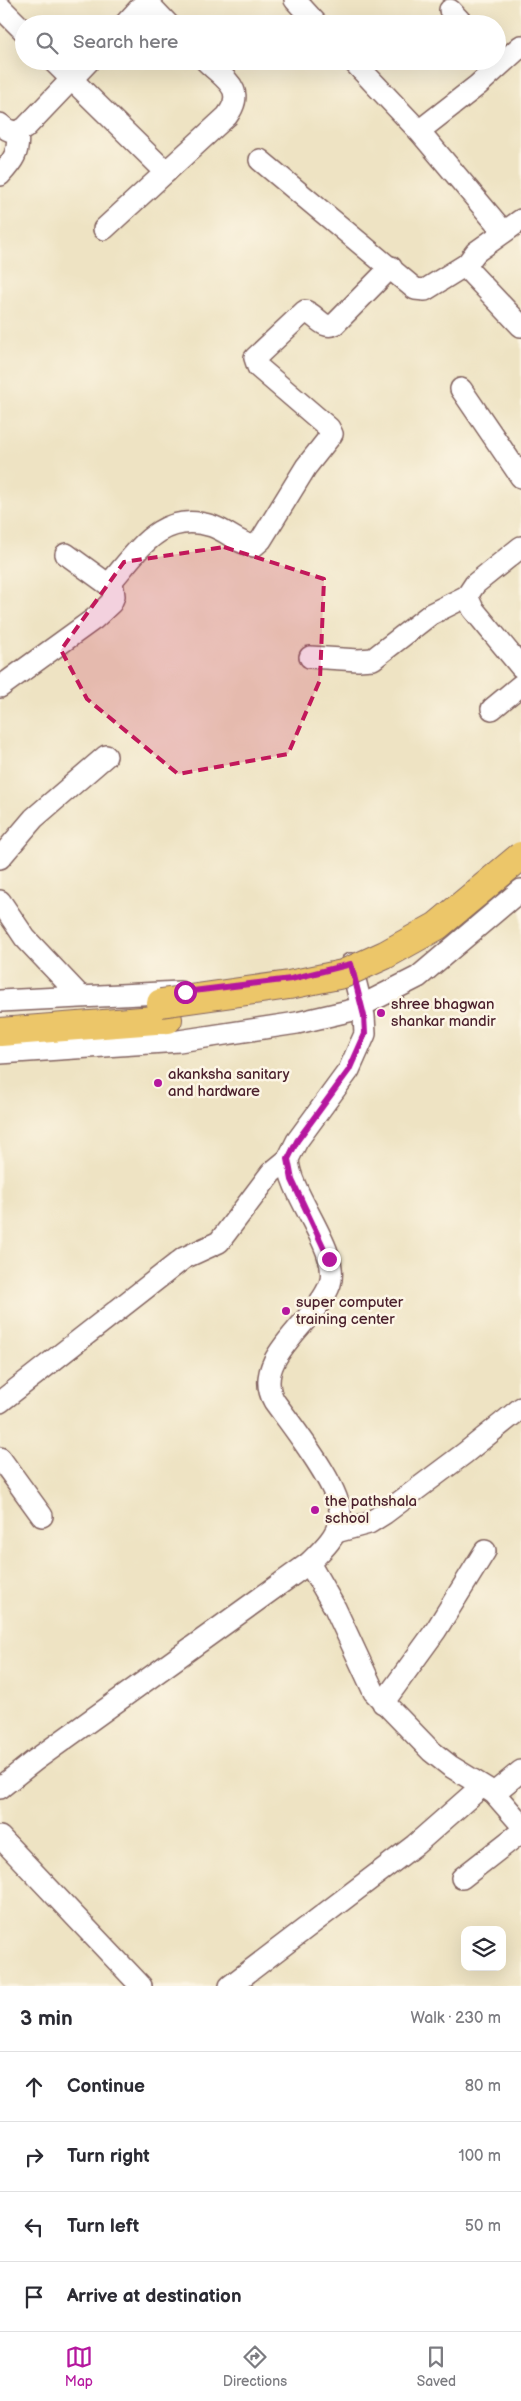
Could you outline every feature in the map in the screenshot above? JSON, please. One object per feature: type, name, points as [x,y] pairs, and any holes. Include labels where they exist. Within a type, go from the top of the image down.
[{"type":"highway","points":[[0,1032],[165,1011],[343,974],[385,955],[437,926],[521,856]]},
{"type":"highway","points":[[0,1013],[165,1011],[289,1003],[339,992],[394,968],[432,946],[478,916],[521,878]]},
{"type":"street","points":[[295,0],[309,15]]},
{"type":"street","points":[[133,15],[146,1],[159,15]]},
{"type":"street","points":[[0,7],[15,22]]},
{"type":"street","points":[[506,57],[521,46]]},
{"type":"street","points":[[62,70],[166,172]]},
{"type":"street","points":[[8,128],[26,128],[80,70]]},
{"type":"street","points":[[104,229],[227,116],[234,106],[237,97],[234,89],[215,70]]},
{"type":"street","points":[[260,160],[391,267],[408,285],[420,290],[425,290],[467,264],[476,252],[512,225],[361,70]]},
{"type":"street","points":[[419,131],[490,70]]},
{"type":"street","points":[[0,175],[17,154],[19,144],[8,128]]},
{"type":"street","points":[[467,264],[471,273],[521,326]]},
{"type":"street","points":[[109,584],[152,535],[174,525],[204,524],[226,532],[247,545],[254,546],[260,540],[306,467],[332,434],[329,428],[258,367],[255,358],[306,310],[324,325],[335,324],[391,267]]},
{"type":"street","points":[[461,389],[521,477]]},
{"type":"street","points":[[310,656],[358,660],[373,659],[430,614],[467,596],[476,584],[521,548]]},
{"type":"street","points":[[0,687],[94,619],[111,603],[114,596],[113,588],[66,554]]},
{"type":"street","points":[[467,596],[473,609],[521,667]]},
{"type":"street","points":[[492,709],[521,685]]},
{"type":"street","points":[[0,858],[34,818],[106,756]]},
{"type":"street","points":[[0,1000],[185,992],[291,979],[351,964],[412,933],[480,880],[521,844]]},
{"type":"street","points":[[0,1053],[179,1041],[297,1023],[362,1006],[418,977],[521,890]]},
{"type":"street","points":[[0,901],[25,938],[80,996]]},
{"type":"street","points":[[0,1402],[184,1258],[219,1242],[271,1173],[288,1159],[297,1141],[349,1070],[365,1034],[362,1006],[351,964]]},
{"type":"street","points":[[0,1788],[34,1760],[309,1563],[336,1532],[340,1518],[338,1500],[329,1481],[269,1392],[268,1381],[273,1364],[283,1348],[327,1292],[331,1282],[329,1259],[292,1180],[288,1159]]},
{"type":"street","points":[[336,1532],[369,1523],[385,1513],[521,1408]]},
{"type":"street","points":[[0,1458],[42,1516]]},
{"type":"street","points":[[383,1703],[436,1630],[485,1551]]},
{"type":"street","points":[[309,1563],[335,1608],[368,1680],[383,1703],[431,1751],[488,1790],[521,1824]]},
{"type":"street","points":[[230,1986],[488,1790],[521,1771]]},
{"type":"street","points":[[462,1878],[521,1832]]},
{"type":"street","points":[[0,1837],[141,1986]]},
{"type":"highlighted area","points":[[224,547],[324,579],[320,680],[288,754],[178,774],[87,699],[61,650],[124,562]]},
{"type":"place","name":"shree bhagwan shankar mandir","points":[[381,1013]]},
{"type":"place","name":"akanksha sanitary and hardware","points":[[158,1083]]},
{"type":"place","name":"super computer training center","points":[[286,1311]]},
{"type":"place","name":"the pathshala school","points":[[315,1510]]},
{"type":"route","points":[[185,992],[291,979],[351,964],[364,1016],[365,1034],[349,1070],[297,1141],[288,1159],[292,1180],[329,1259]]}]
